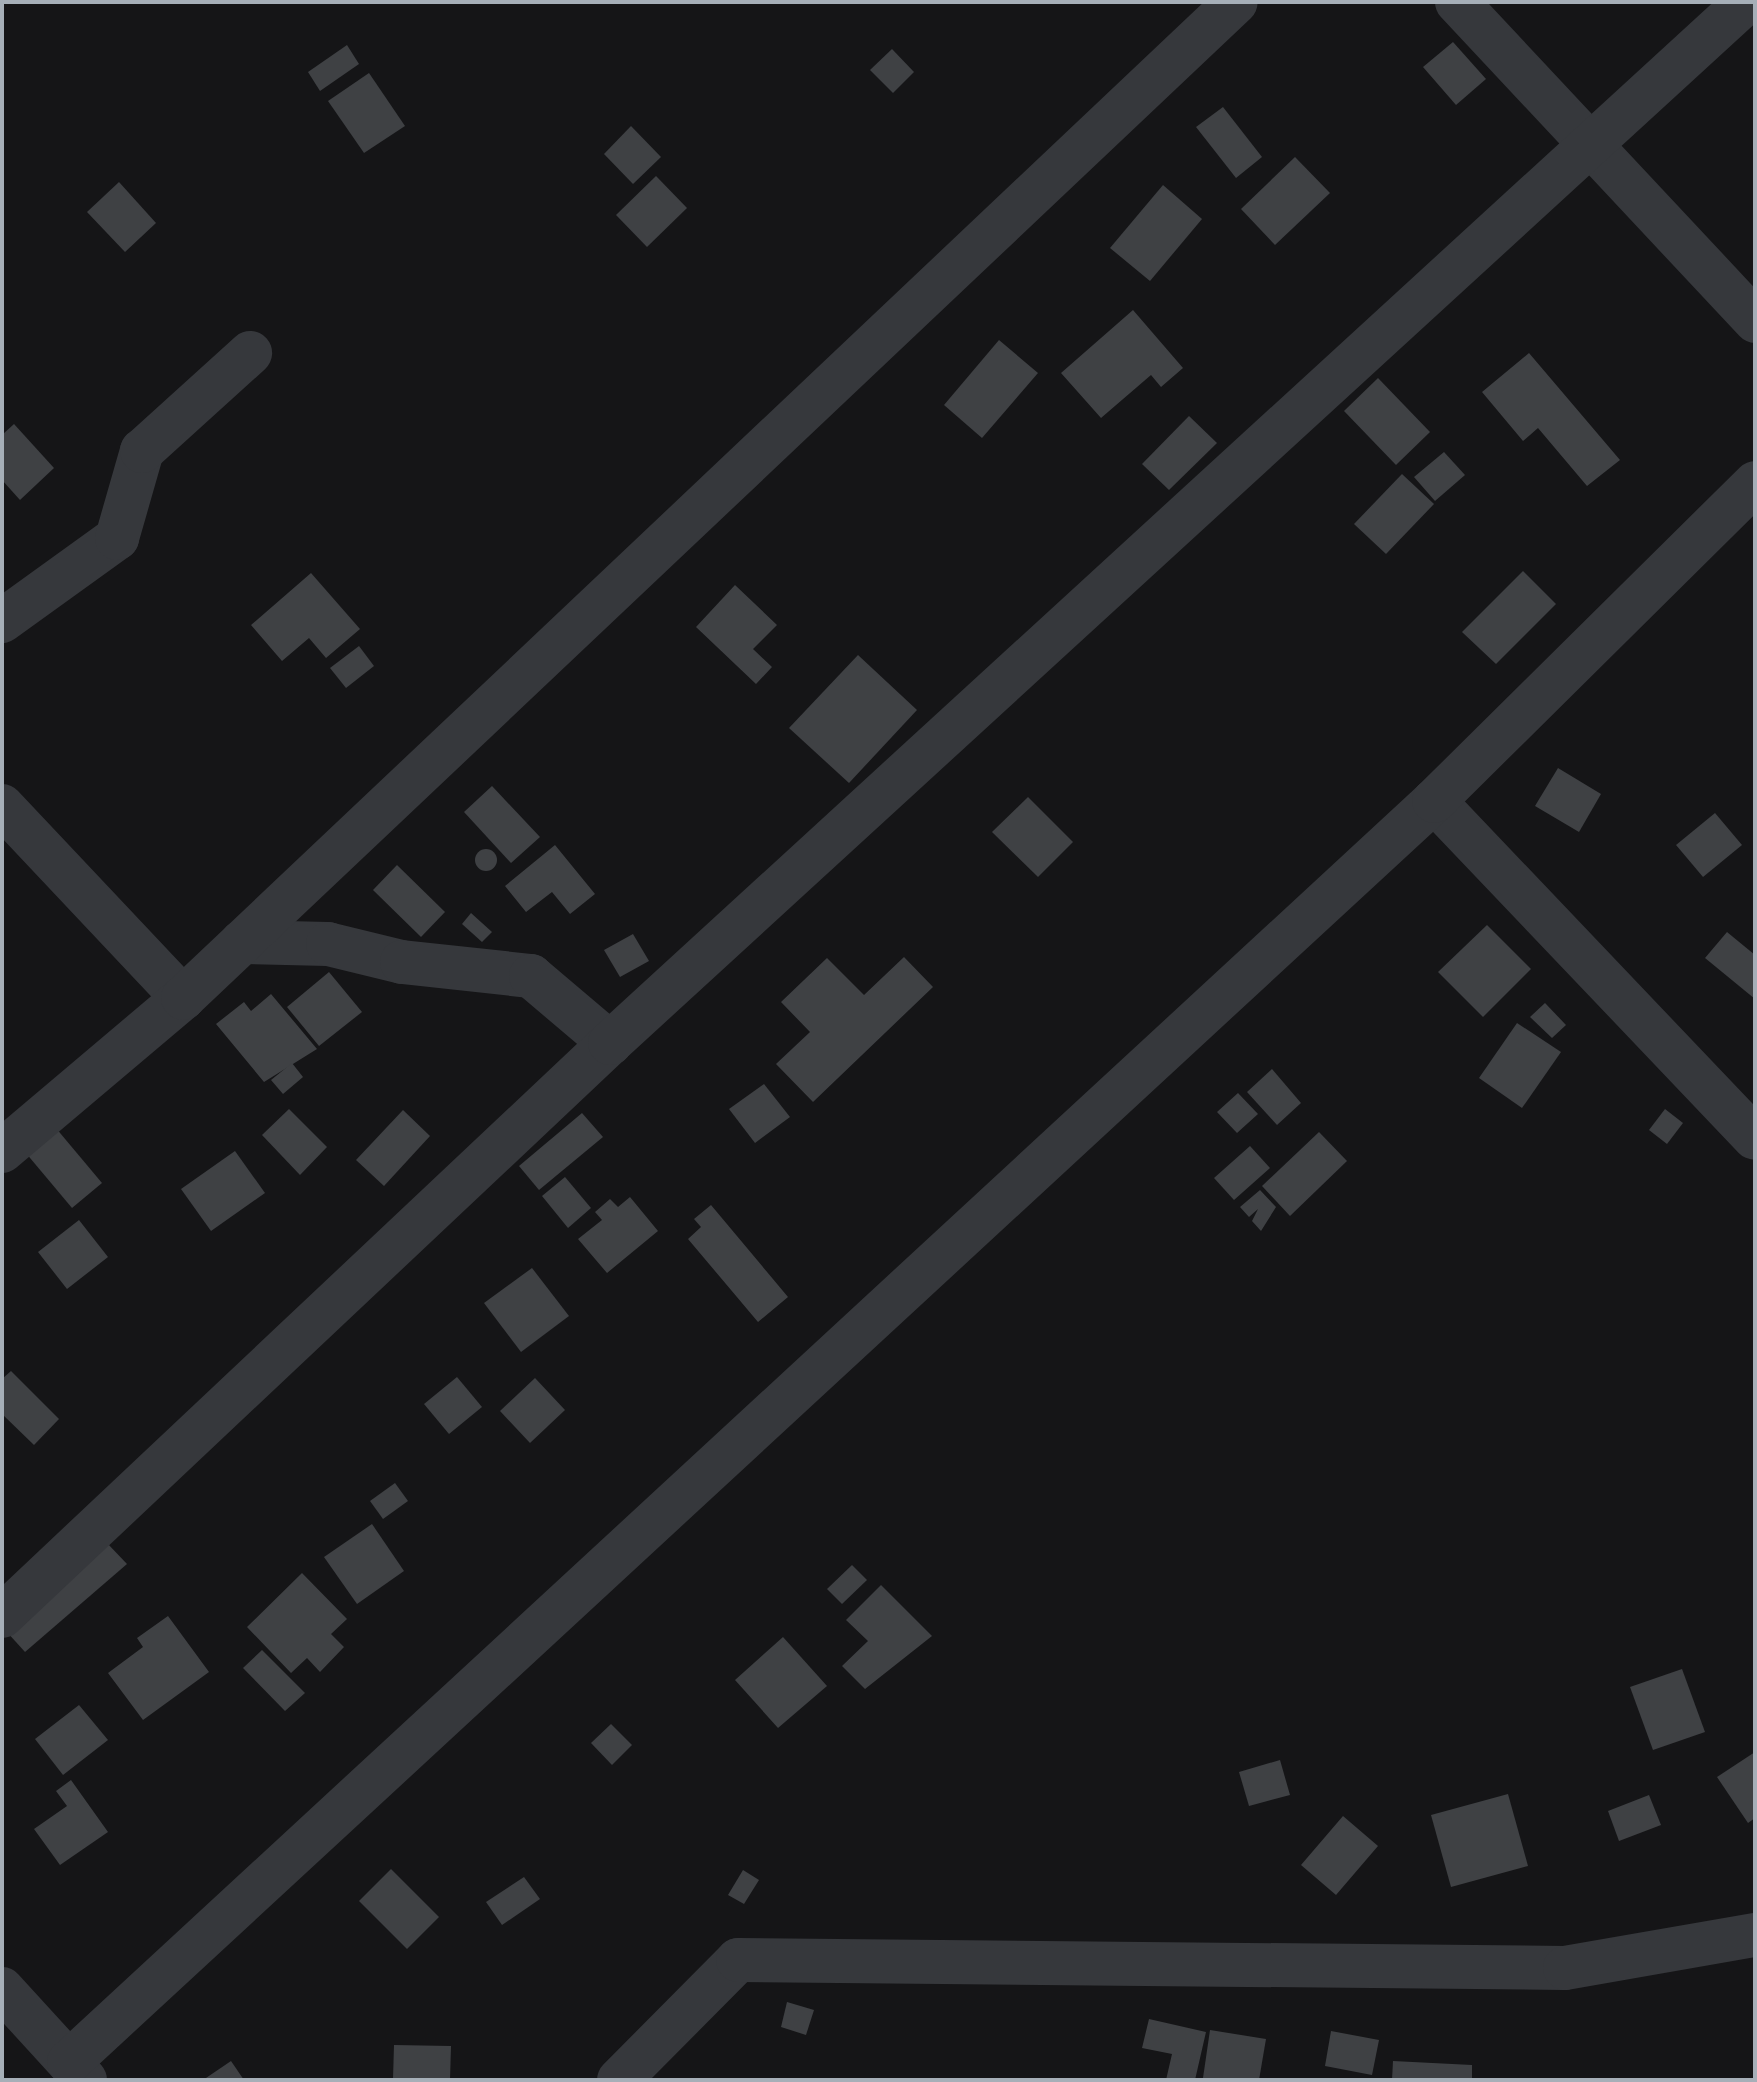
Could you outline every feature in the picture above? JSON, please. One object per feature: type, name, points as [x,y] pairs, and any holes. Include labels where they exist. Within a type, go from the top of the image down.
[{"type":"street","points":[[2,1151],[183,998],[1236,2]]},
{"type":"street","points":[[1457,2],[1586,147],[1755,321]]},
{"type":"street","points":[[2,1616],[610,1043],[1746,2]]},
{"type":"street","points":[[2,621],[117,538],[142,451],[250,353]]},
{"type":"street","points":[[2,1989],[77,2071],[1434,801],[1755,483]]},
{"type":"street","points":[[1434,801],[1755,1138]]},
{"type":"street","points":[[2,806],[183,998]]},
{"type":"street","points":[[242,942],[328,944],[402,962],[531,976],[610,1043]]},
{"type":"street","points":[[619,2080],[738,1960],[1565,1968],[1755,1935]]},
{"type":"building","points":[[1453,42],[1486,79],[1456,105],[1423,67]]},
{"type":"building","points":[[347,45],[359,64],[320,91],[308,72]]},
{"type":"building","points":[[892,49],[914,72],[893,93],[870,70]]},
{"type":"building","points":[[369,73],[405,126],[364,153],[328,101]]},
{"type":"building","points":[[1223,107],[1262,157],[1236,178],[1196,127]]},
{"type":"building","points":[[631,126],[661,157],[633,184],[604,154]]},
{"type":"building","points":[[1295,157],[1330,193],[1275,245],[1241,209]]},
{"type":"building","points":[[656,176],[687,208],[647,247],[616,215]]},
{"type":"building","points":[[119,182],[156,223],[125,252],[87,212]]},
{"type":"building","points":[[1163,185],[1202,219],[1150,281],[1110,248]]},
{"type":"building","points":[[1133,310],[1183,368],[1161,387],[1151,375],[1101,418],[1061,373]]},
{"type":"building","points":[[999,340],[1038,373],[982,438],[944,405]]},
{"type":"building","points":[[1529,353],[1620,460],[1587,486],[1538,428],[1523,441],[1482,392]]},
{"type":"building","points":[[1378,378],[1430,432],[1396,465],[1344,411]]},
{"type":"building","points":[[1189,416],[1217,443],[1169,490],[1142,464]]},
{"type":"building","points":[[14,424],[54,468],[20,500],[2,480],[2,435]]},
{"type":"building","points":[[1444,452],[1465,475],[1435,501],[1414,477]]},
{"type":"building","points":[[1402,474],[1434,504],[1386,554],[1354,524]]},
{"type":"building","points":[[1523,571],[1556,604],[1496,664],[1462,632]]},
{"type":"building","points":[[311,573],[360,629],[326,658],[309,638],[282,661],[251,625]]},
{"type":"building","points":[[735,585],[777,625],[753,649],[772,667],[756,684],[696,627]]},
{"type":"building","points":[[359,646],[374,666],[346,688],[330,668]]},
{"type":"building","points":[[858,655],[917,710],[849,783],[789,728]]},
{"type":"building","points":[[1558,768],[1601,794],[1579,832],[1535,806]]},
{"type":"building","points":[[492,786],[540,837],[511,863],[464,812]]},
{"type":"building","points":[[1028,797],[1073,842],[1038,877],[992,832]]},
{"type":"building","points":[[1715,813],[1742,845],[1703,877],[1676,845]]},
{"type":"building","points":[[555,845],[595,894],[570,914],[552,892],[526,912],[505,886]]},
{"type":"building","points":[[482,849],[490,849],[497,860],[490,871],[482,871],[475,864],[475,856]]},
{"type":"building","points":[[397,865],[445,912],[421,937],[373,890]]},
{"type":"building","points":[[471,913],[492,932],[482,942],[462,924]]},
{"type":"building","points":[[1487,925],[1531,969],[1483,1017],[1438,972]]},
{"type":"building","points":[[1727,932],[1755,955],[1755,999],[1705,958]]},
{"type":"building","points":[[633,934],[649,961],[620,977],[604,950]]},
{"type":"building","points":[[904,957],[933,987],[813,1102],[776,1064],[810,1032],[781,1002],[827,958],[864,995]]},
{"type":"building","points":[[329,972],[362,1012],[319,1046],[287,1007]]},
{"type":"building","points":[[271,994],[317,1049],[264,1082],[216,1024],[244,1002],[251,1011]]},
{"type":"building","points":[[1545,1003],[1566,1025],[1552,1038],[1530,1017]]},
{"type":"building","points":[[1517,1023],[1561,1052],[1522,1108],[1479,1078]]},
{"type":"building","points":[[292,1063],[303,1077],[283,1094],[271,1080]]},
{"type":"building","points":[[1272,1069],[1301,1103],[1277,1125],[1247,1092]]},
{"type":"building","points":[[764,1084],[790,1117],[755,1143],[729,1109]]},
{"type":"building","points":[[1238,1093],[1258,1114],[1237,1133],[1217,1112]]},
{"type":"building","points":[[289,1109],[327,1147],[300,1175],[262,1135]]},
{"type":"building","points":[[1665,1109],[1683,1123],[1667,1144],[1649,1130]]},
{"type":"building","points":[[403,1110],[430,1136],[384,1186],[356,1160]]},
{"type":"building","points":[[582,1113],[603,1137],[539,1190],[519,1166]]},
{"type":"building","points":[[50,1121],[102,1183],[72,1208],[20,1146]]},
{"type":"building","points":[[1319,1132],[1347,1161],[1290,1216],[1262,1186]]},
{"type":"building","points":[[1250,1146],[1270,1168],[1234,1200],[1214,1178]]},
{"type":"building","points":[[235,1151],[265,1193],[211,1231],[181,1189]]},
{"type":"building","points":[[565,1177],[591,1208],[568,1228],[542,1196]]},
{"type":"building","points":[[1260,1190],[1276,1207],[1261,1231],[1252,1221],[1258,1209],[1249,1217],[1240,1207]]},
{"type":"building","points":[[630,1197],[658,1231],[607,1273],[578,1239],[602,1220],[595,1212],[610,1199],[618,1207]]},
{"type":"building","points":[[711,1205],[788,1297],[758,1322],[688,1239],[701,1227],[694,1219]]},
{"type":"building","points":[[79,1220],[108,1257],[67,1289],[38,1252]]},
{"type":"building","points":[[532,1268],[569,1316],[521,1352],[484,1303]]},
{"type":"building","points":[[11,1371],[59,1419],[34,1445],[2,1414],[2,1379]]},
{"type":"building","points":[[457,1377],[482,1407],[449,1434],[424,1404]]},
{"type":"building","points":[[535,1378],[565,1410],[530,1443],[500,1411]]},
{"type":"building","points":[[395,1483],[408,1501],[383,1519],[370,1501]]},
{"type":"building","points":[[372,1524],[404,1571],[357,1604],[324,1557]]},
{"type":"building","points":[[107,1543],[127,1564],[25,1652],[6,1631]]},
{"type":"building","points":[[852,1565],[867,1580],[842,1604],[827,1589]]},
{"type":"building","points":[[302,1573],[347,1619],[331,1634],[344,1647],[320,1672],[307,1658],[291,1673],[247,1627]]},
{"type":"building","points":[[881,1585],[932,1636],[865,1689],[842,1666],[868,1641],[846,1620]]},
{"type":"building","points":[[168,1616],[209,1672],[143,1720],[108,1673],[143,1647],[137,1638]]},
{"type":"building","points":[[783,1637],[827,1686],[778,1728],[735,1680]]},
{"type":"building","points":[[262,1650],[305,1693],[285,1711],[243,1668]]},
{"type":"building","points":[[1682,1669],[1705,1732],[1653,1750],[1630,1687]]},
{"type":"building","points":[[79,1705],[108,1740],[63,1775],[35,1739]]},
{"type":"building","points":[[611,1724],[632,1745],[612,1765],[591,1743]]},
{"type":"building","points":[[1755,1752],[1755,1818],[1748,1823],[1717,1777]]},
{"type":"building","points":[[1280,1760],[1290,1795],[1249,1806],[1239,1772]]},
{"type":"building","points":[[71,1780],[108,1832],[60,1865],[34,1829],[67,1806],[56,1791]]},
{"type":"building","points":[[1508,1794],[1528,1866],[1451,1887],[1431,1815]]},
{"type":"building","points":[[1649,1795],[1661,1825],[1619,1841],[1608,1811]]},
{"type":"building","points":[[1343,1816],[1378,1846],[1336,1895],[1301,1865]]},
{"type":"building","points":[[391,1869],[439,1917],[407,1949],[359,1901]]},
{"type":"building","points":[[743,1870],[759,1880],[744,1904],[728,1895]]},
{"type":"building","points":[[524,1877],[540,1899],[502,1925],[486,1902]]},
{"type":"building","points":[[787,2002],[814,2010],[806,2035],[781,2027]]},
{"type":"building","points":[[1149,2019],[1206,2032],[1195,2080],[1166,2080],[1172,2054],[1142,2048]]},
{"type":"building","points":[[1210,2030],[1266,2039],[1259,2080],[1203,2078]]},
{"type":"building","points":[[1331,2031],[1379,2040],[1372,2075],[1325,2066]]},
{"type":"building","points":[[394,2045],[451,2046],[450,2080],[393,2079]]},
{"type":"building","points":[[231,2061],[244,2080],[203,2080]]},
{"type":"building","points":[[1393,2061],[1472,2065],[1472,2080],[1392,2080]]}]
